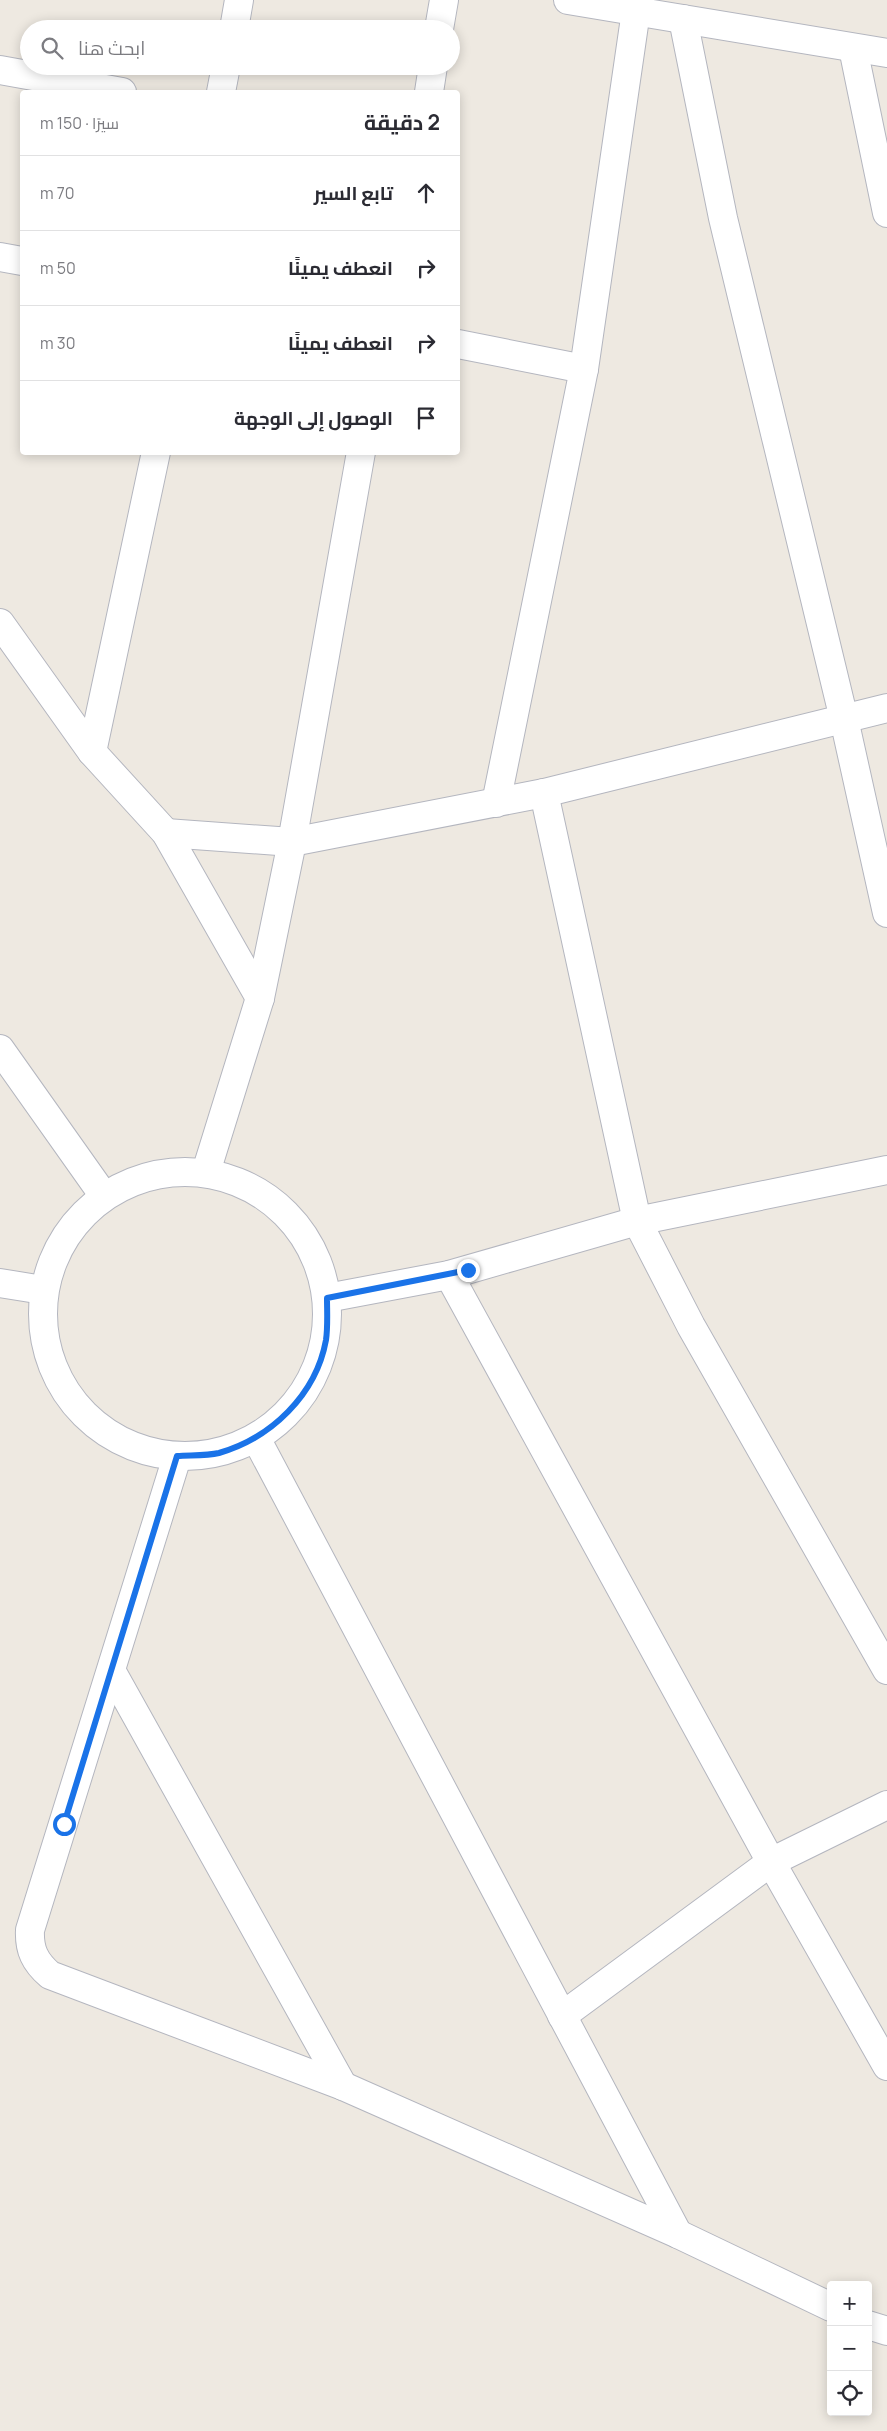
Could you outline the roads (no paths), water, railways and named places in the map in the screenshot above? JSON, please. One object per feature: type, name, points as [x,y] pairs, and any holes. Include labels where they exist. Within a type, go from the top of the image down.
[{"type":"street","points":[[236,20],[239,0]]},
{"type":"street","points":[[441,20],[444,0]]},
{"type":"street","points":[[568,0],[853,48],[886,50]]},
{"type":"street","points":[[496,803],[584,369],[636,11]]},
{"type":"street","points":[[684,19],[723,218],[844,719],[887,913]]},
{"type":"street","points":[[853,48],[887,212]]},
{"type":"street","points":[[0,70],[20,74]]},
{"type":"street","points":[[28,75],[111,90]]},
{"type":"street","points":[[221,90],[224,75]]},
{"type":"street","points":[[429,90],[432,75]]},
{"type":"street","points":[[0,257],[20,261]]},
{"type":"street","points":[[460,344],[584,369]]},
{"type":"street","points":[[92,752],[155,455]]},
{"type":"street","points":[[206,1172],[260,998],[292,842],[360,455]]},
{"type":"street","points":[[0,623],[92,752],[166,833],[260,998]]},
{"type":"street","points":[[166,833],[292,842],[544,793],[887,708]]},
{"type":"street","points":[[544,793],[637,1221],[692,1326],[887,1670]]},
{"type":"street","points":[[0,1049],[104,1196]]},
{"type":"street","points":[[327,1298],[449,1275],[637,1221],[887,1170]]},
{"type":"street","points":[[170,1172],[206,1172],[250,1187],[287,1215],[314,1253],[327,1298],[326,1340],[313,1378],[289,1412],[256,1438],[218,1453],[177,1456],[130,1445],[88,1419],[58,1380],[43,1334],[43,1290],[56,1251],[76,1220],[104,1196],[136,1179],[170,1172]]},
{"type":"street","points":[[449,1275],[771,1862],[887,2066]]},
{"type":"street","points":[[0,1283],[43,1290]]},
{"type":"street","points":[[256,1438],[678,2234]]},
{"type":"street","points":[[177,1456],[112,1672],[30,1930],[32,1952],[38,1965],[50,1975],[343,2086],[678,2234],[827,2305]]},
{"type":"street","points":[[112,1672],[343,2086]]},
{"type":"street","points":[[562,2016],[771,1862],[887,1805]]},
{"type":"street","points":[[871,2326],[887,2331]]}]
